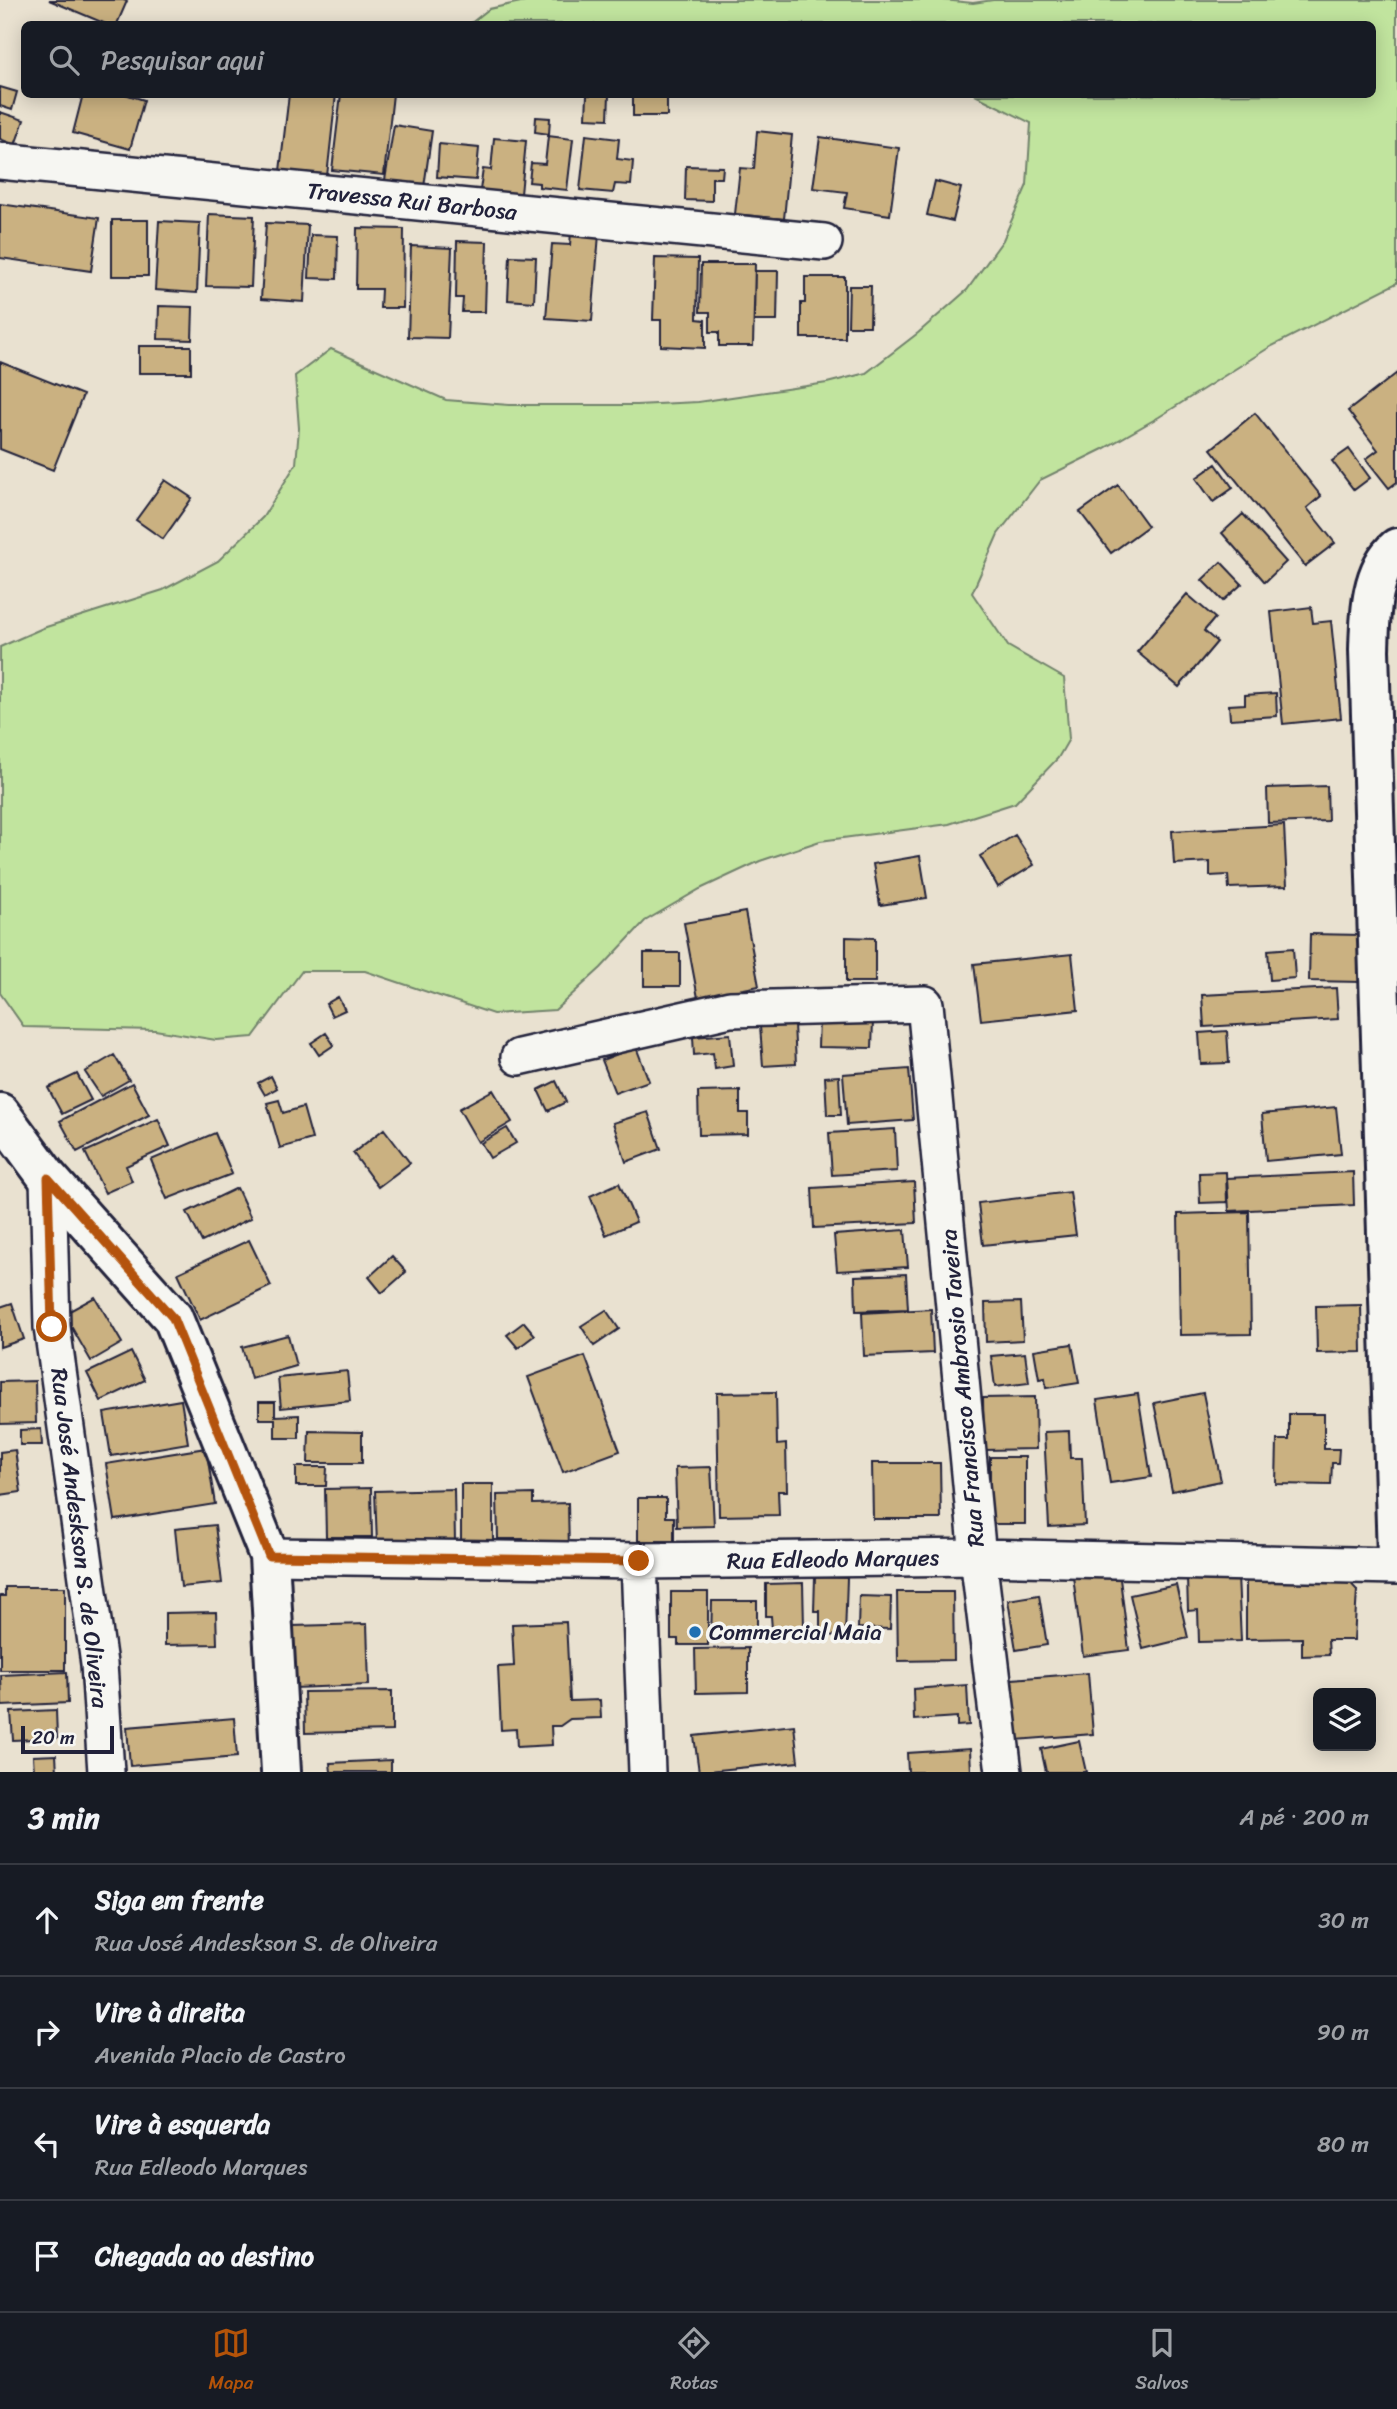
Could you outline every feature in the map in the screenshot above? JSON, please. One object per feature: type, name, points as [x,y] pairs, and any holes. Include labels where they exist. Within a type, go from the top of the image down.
[{"type":"street","name":"Travessa Rui Barbosa","points":[[0,161],[824,242]]},
{"type":"street","points":[[1397,548],[1389,555],[1371,600],[1369,650],[1397,1557]]},
{"type":"street","name":"Rua Francisco Ambrosio Taveira","points":[[519,1057],[730,1009],[925,1004],[978,1557],[1004,1772]]},
{"type":"street","points":[[0,1113],[48,1178],[173,1318],[269,1556],[281,1772]]},
{"type":"street","name":"Rua José Andeskson S. de Oliveira","points":[[48,1178],[52,1327],[99,1664],[106,1772]]},
{"type":"street","name":"Rua Edleodo Marques","points":[[269,1556],[639,1561],[978,1557],[1397,1566]]},
{"type":"street","points":[[639,1561],[647,1772]]},
{"type":"green space","points":[[530,0],[943,0],[973,3],[993,0],[1397,0],[1397,283],[1270,347],[1159,417],[1040,480],[998,534],[972,593],[1008,646],[1064,678],[1069,739],[1058,758],[1015,803],[949,824],[820,841],[760,861],[700,889],[645,921],[601,968],[555,1010],[493,1014],[365,971],[302,971],[253,1037],[216,1040],[155,1030],[24,1027],[0,993],[0,647],[43,628],[163,590],[218,561],[263,517],[296,464],[299,428],[295,376],[331,349],[446,400],[509,405],[698,402],[827,383],[866,373],[918,333],[967,290],[1003,240],[1027,185],[1031,123],[981,98],[1376,98],[1376,21],[474,21],[489,9]]},
{"type":"building","points":[[49,0],[127,1],[118,21],[99,21]]},
{"type":"building","points":[[0,87],[17,92],[12,110],[0,106]]},
{"type":"building","points":[[82,98],[144,100],[130,149],[73,133]]},
{"type":"building","points":[[289,98],[336,98],[327,176],[280,171]]},
{"type":"building","points":[[341,98],[393,98],[384,175],[332,170]]},
{"type":"building","points":[[587,98],[609,98],[608,119],[586,118]]},
{"type":"building","points":[[633,98],[667,98],[667,116],[633,116]]},
{"type":"building","points":[[0,112],[24,120],[15,145],[0,139]]},
{"type":"building","points":[[536,117],[550,118],[549,134],[535,132]]},
{"type":"building","points":[[394,125],[432,131],[424,187],[385,180]]},
{"type":"building","points":[[757,131],[792,135],[784,219],[735,214],[740,168],[754,169]]},
{"type":"building","points":[[586,135],[619,139],[617,159],[633,161],[631,185],[615,184],[613,193],[580,190]]},
{"type":"building","points":[[548,136],[573,139],[567,190],[539,187],[539,183],[529,182],[531,163],[545,164]]},
{"type":"building","points":[[820,137],[899,148],[890,215],[844,208],[847,192],[813,188]]},
{"type":"building","points":[[494,138],[526,141],[521,194],[480,190],[483,169],[491,170]]},
{"type":"building","points":[[439,144],[479,148],[476,180],[437,177]]},
{"type":"building","points":[[686,166],[723,167],[722,178],[712,178],[712,201],[685,200]]},
{"type":"building","points":[[935,181],[961,188],[953,221],[927,215]]},
{"type":"building","points":[[0,204],[99,218],[91,271],[0,258]]},
{"type":"building","points":[[209,214],[254,216],[251,287],[206,286]]},
{"type":"building","points":[[112,220],[148,220],[148,276],[112,276]]},
{"type":"building","points":[[159,221],[200,223],[197,293],[155,290]]},
{"type":"building","points":[[266,223],[308,225],[304,302],[261,299]]},
{"type":"building","points":[[357,228],[404,229],[403,308],[380,308],[381,289],[356,289]]},
{"type":"building","points":[[571,232],[599,234],[592,321],[546,318],[552,244],[570,245]]},
{"type":"building","points":[[311,235],[338,236],[337,279],[309,278]]},
{"type":"building","points":[[457,241],[487,242],[485,312],[462,312],[463,298],[456,298]]},
{"type":"building","points":[[411,246],[452,248],[448,338],[408,337]]},
{"type":"building","points":[[510,256],[536,257],[534,302],[508,300]]},
{"type":"building","points":[[655,258],[698,259],[697,319],[705,320],[705,348],[661,346],[661,320],[653,320]]},
{"type":"building","points":[[701,264],[755,264],[753,346],[719,346],[719,332],[710,332],[710,312],[700,312]]},
{"type":"building","points":[[755,271],[778,271],[777,321],[754,321]]},
{"type":"building","points":[[805,277],[845,277],[845,338],[801,338],[801,303],[805,303]]},
{"type":"building","points":[[849,286],[871,286],[870,326],[848,326]]},
{"type":"building","points":[[159,306],[193,307],[192,340],[158,339]]},
{"type":"building","points":[[139,346],[191,346],[191,373],[139,373]]},
{"type":"building","points":[[0,362],[83,395],[53,470],[0,449]]},
{"type":"building","points":[[1397,373],[1397,482],[1389,488],[1366,459],[1378,450],[1348,411]]},
{"type":"building","points":[[1255,413],[1321,496],[1307,508],[1335,543],[1305,566],[1211,449]]},
{"type":"building","points":[[1349,449],[1370,478],[1354,490],[1332,461]]},
{"type":"building","points":[[1216,464],[1233,488],[1213,502],[1196,478]]},
{"type":"building","points":[[165,480],[192,498],[163,539],[136,520]]},
{"type":"building","points":[[1118,485],[1148,526],[1111,553],[1080,512]]},
{"type":"building","points":[[1243,514],[1286,562],[1265,582],[1222,533]]},
{"type":"building","points":[[1221,562],[1242,584],[1223,601],[1202,580]]},
{"type":"building","points":[[1187,594],[1215,618],[1204,631],[1217,642],[1179,687],[1137,652]]},
{"type":"building","points":[[1311,607],[1313,623],[1331,621],[1341,718],[1283,724],[1271,612]]},
{"type":"building","points":[[1276,693],[1277,716],[1230,719],[1229,705],[1245,704],[1245,695]]},
{"type":"building","points":[[1327,786],[1328,821],[1268,823],[1267,788]]},
{"type":"building","points":[[1284,825],[1287,886],[1229,888],[1228,875],[1210,876],[1210,862],[1174,864],[1172,831]]},
{"type":"building","points":[[1015,835],[1034,865],[998,887],[980,856]]},
{"type":"building","points":[[920,856],[927,898],[880,905],[873,864]]},
{"type":"building","points":[[745,912],[759,986],[698,998],[684,923]]},
{"type":"building","points":[[1310,934],[1362,935],[1361,982],[1309,981]]},
{"type":"building","points":[[846,937],[875,938],[875,982],[846,982]]},
{"type":"building","points":[[1293,948],[1295,978],[1270,980],[1268,950]]},
{"type":"building","points":[[644,953],[680,953],[680,986],[644,986]]},
{"type":"building","points":[[1072,954],[1078,1010],[981,1020],[974,964]]},
{"type":"building","points":[[1336,988],[1338,1019],[1204,1027],[1202,995]]},
{"type":"building","points":[[338,997],[345,1010],[332,1016],[326,1004]]},
{"type":"building","points":[[819,1019],[873,1021],[872,1048],[818,1047]]},
{"type":"building","points":[[794,1024],[796,1064],[763,1066],[760,1026]]},
{"type":"building","points":[[1227,1031],[1229,1063],[1201,1064],[1199,1033]]},
{"type":"building","points":[[326,1033],[334,1045],[319,1055],[311,1043]]},
{"type":"building","points":[[730,1034],[733,1066],[715,1069],[713,1053],[694,1055],[693,1037]]},
{"type":"building","points":[[636,1047],[649,1081],[615,1093],[602,1060]]},
{"type":"building","points":[[114,1055],[129,1080],[101,1096],[85,1072]]},
{"type":"building","points":[[909,1069],[913,1120],[847,1125],[843,1074]]},
{"type":"building","points":[[77,1074],[91,1100],[62,1114],[48,1088]]},
{"type":"building","points":[[271,1076],[277,1088],[265,1095],[258,1083]]},
{"type":"building","points":[[839,1076],[841,1115],[827,1115],[825,1077]]},
{"type":"building","points":[[556,1081],[566,1102],[548,1111],[538,1090]]},
{"type":"building","points":[[132,1083],[149,1115],[77,1152],[60,1121]]},
{"type":"building","points":[[493,1090],[512,1122],[478,1142],[459,1109]]},
{"type":"building","points":[[740,1091],[740,1113],[748,1113],[748,1134],[699,1135],[698,1092]]},
{"type":"building","points":[[279,1100],[283,1113],[303,1107],[312,1139],[280,1148],[267,1103]]},
{"type":"building","points":[[1336,1107],[1341,1154],[1266,1161],[1262,1114]]},
{"type":"building","points":[[648,1112],[661,1149],[626,1162],[613,1123]]},
{"type":"building","points":[[158,1119],[170,1146],[126,1166],[132,1181],[105,1193],[85,1152]]},
{"type":"building","points":[[507,1128],[516,1143],[490,1158],[481,1143]]},
{"type":"building","points":[[384,1129],[410,1163],[378,1187],[353,1153]]},
{"type":"building","points":[[895,1129],[897,1171],[832,1175],[829,1133]]},
{"type":"building","points":[[215,1133],[232,1174],[167,1199],[151,1160]]},
{"type":"building","points":[[1226,1172],[1227,1202],[1200,1203],[1199,1173]]},
{"type":"building","points":[[1353,1172],[1354,1205],[1229,1211],[1227,1178]]},
{"type":"building","points":[[914,1182],[916,1223],[814,1228],[812,1188]]},
{"type":"building","points":[[619,1183],[636,1222],[606,1235],[590,1196]]},
{"type":"building","points":[[237,1188],[251,1218],[202,1242],[187,1212]]},
{"type":"building","points":[[1070,1192],[1076,1235],[983,1245],[978,1203]]},
{"type":"building","points":[[1249,1212],[1251,1334],[1180,1335],[1178,1214]]},
{"type":"building","points":[[905,1230],[908,1267],[837,1271],[834,1235]]},
{"type":"building","points":[[249,1240],[271,1286],[200,1320],[178,1273]]},
{"type":"building","points":[[392,1256],[406,1272],[382,1293],[369,1277]]},
{"type":"building","points":[[906,1274],[908,1309],[856,1311],[855,1276]]},
{"type":"building","points":[[95,1297],[122,1343],[91,1361],[64,1314]]},
{"type":"building","points":[[1021,1302],[1023,1340],[986,1342],[985,1303]]},
{"type":"building","points":[[12,1303],[24,1339],[0,1347],[0,1307]]},
{"type":"building","points":[[1361,1305],[1362,1352],[1317,1353],[1316,1306]]},
{"type":"building","points":[[931,1309],[933,1353],[864,1356],[862,1313]]},
{"type":"building","points":[[606,1310],[619,1329],[594,1346],[581,1326]]},
{"type":"building","points":[[524,1322],[535,1335],[518,1348],[507,1335]]},
{"type":"building","points":[[288,1335],[296,1366],[251,1379],[242,1347]]},
{"type":"building","points":[[1072,1344],[1079,1383],[1046,1388],[1045,1378],[1039,1379],[1034,1350]]},
{"type":"building","points":[[131,1352],[145,1380],[101,1401],[87,1373]]},
{"type":"building","points":[[1025,1353],[1029,1383],[995,1387],[991,1356]]},
{"type":"building","points":[[585,1356],[620,1451],[563,1472],[528,1377]]},
{"type":"building","points":[[347,1371],[350,1401],[281,1408],[278,1378]]},
{"type":"building","points":[[35,1381],[36,1423],[0,1424],[0,1382]]},
{"type":"building","points":[[776,1392],[777,1445],[786,1444],[787,1491],[778,1491],[779,1515],[719,1516],[717,1393]]},
{"type":"building","points":[[1203,1393],[1221,1481],[1172,1491],[1154,1403]]},
{"type":"building","points":[[1138,1394],[1151,1477],[1110,1483],[1097,1400]]},
{"type":"building","points":[[1035,1397],[1036,1449],[984,1450],[983,1398]]},
{"type":"building","points":[[181,1400],[188,1443],[111,1456],[104,1413]]},
{"type":"building","points":[[259,1402],[275,1402],[275,1416],[299,1415],[299,1438],[275,1438],[275,1419],[259,1419]]},
{"type":"building","points":[[1289,1414],[1324,1414],[1324,1449],[1339,1449],[1338,1463],[1332,1463],[1331,1485],[1276,1484],[1277,1440],[1289,1440]]},
{"type":"building","points":[[41,1429],[42,1445],[20,1445],[20,1430]]},
{"type":"building","points":[[309,1431],[362,1432],[362,1463],[308,1463]]},
{"type":"building","points":[[1069,1431],[1070,1458],[1082,1458],[1085,1525],[1049,1527],[1044,1432]]},
{"type":"building","points":[[206,1448],[215,1504],[115,1520],[106,1464]]},
{"type":"building","points":[[15,1450],[21,1492],[0,1495],[0,1452]]},
{"type":"building","points":[[990,1457],[1025,1457],[1025,1524],[990,1524]]},
{"type":"building","points":[[872,1463],[940,1463],[941,1519],[873,1519]]},
{"type":"building","points":[[296,1467],[327,1467],[326,1486],[296,1486]]},
{"type":"building","points":[[711,1467],[714,1526],[677,1527],[675,1468]]},
{"type":"building","points":[[461,1484],[493,1484],[493,1540],[461,1540]]},
{"type":"building","points":[[371,1488],[372,1537],[326,1537],[325,1489]]},
{"type":"building","points":[[454,1489],[455,1542],[377,1544],[375,1491]]},
{"type":"building","points":[[533,1494],[533,1504],[568,1503],[569,1551],[524,1552],[523,1539],[498,1539],[497,1495]]},
{"type":"building","points":[[638,1498],[666,1498],[666,1517],[674,1517],[674,1541],[638,1541]]},
{"type":"building","points":[[215,1525],[222,1583],[181,1587],[175,1529]]},
{"type":"building","points":[[1118,1563],[1129,1650],[1083,1656],[1072,1568]]},
{"type":"building","points":[[1343,1575],[1357,1590],[1354,1640],[1328,1640],[1329,1655],[1302,1656],[1302,1638],[1246,1639],[1246,1576]]},
{"type":"building","points":[[1238,1576],[1241,1641],[1199,1642],[1198,1610],[1188,1611],[1187,1578]]},
{"type":"building","points":[[815,1577],[847,1578],[845,1636],[820,1635],[820,1611],[814,1611]]},
{"type":"building","points":[[803,1583],[804,1627],[772,1629],[771,1616],[766,1616],[766,1584]]},
{"type":"building","points":[[1176,1585],[1188,1638],[1143,1649],[1130,1595]]},
{"type":"building","points":[[5,1587],[65,1587],[65,1670],[0,1670],[0,1596],[5,1596]]},
{"type":"building","points":[[671,1592],[708,1592],[708,1645],[678,1645],[678,1639],[671,1639]]},
{"type":"building","points":[[897,1592],[953,1592],[954,1660],[898,1661]]},
{"type":"building","points":[[1039,1595],[1047,1645],[1016,1650],[1008,1600]]},
{"type":"building","points":[[859,1596],[891,1597],[890,1629],[858,1628]]},
{"type":"building","points":[[712,1601],[757,1601],[757,1640],[711,1640]]},
{"type":"building","points":[[216,1612],[217,1644],[165,1645],[165,1613]]},
{"type":"building","points":[[566,1622],[570,1701],[600,1700],[601,1718],[570,1719],[560,1726],[551,1726],[552,1745],[517,1747],[516,1729],[501,1730],[498,1667],[514,1666],[512,1624]]},
{"type":"building","points":[[367,1624],[369,1685],[294,1688],[292,1626]]},
{"type":"building","points":[[748,1648],[748,1692],[696,1693],[695,1649]]},
{"type":"building","points":[[67,1672],[68,1703],[2,1706],[1,1675]]},
{"type":"building","points":[[1088,1673],[1093,1734],[1016,1740],[1012,1679]]},
{"type":"building","points":[[967,1685],[969,1725],[957,1726],[957,1717],[914,1720],[913,1689]]},
{"type":"building","points":[[392,1691],[392,1731],[305,1733],[304,1692]]},
{"type":"building","points":[[56,1710],[57,1738],[13,1740],[11,1712]]},
{"type":"building","points":[[234,1718],[237,1757],[130,1766],[127,1727]]},
{"type":"building","points":[[794,1725],[798,1762],[699,1772],[694,1736]]},
{"type":"building","points":[[1079,1741],[1086,1772],[1046,1772],[1041,1749]]},
{"type":"building","points":[[970,1749],[971,1772],[908,1772],[907,1753]]},
{"type":"building","points":[[56,1755],[57,1772],[34,1772],[33,1756]]},
{"type":"building","points":[[391,1760],[391,1772],[331,1772],[330,1763]]},
{"type":"place","name":"Commercial Maia","points":[[695,1632]]},
{"type":"route","points":[[52,1327],[48,1178],[173,1318],[269,1556],[639,1561]]}]
